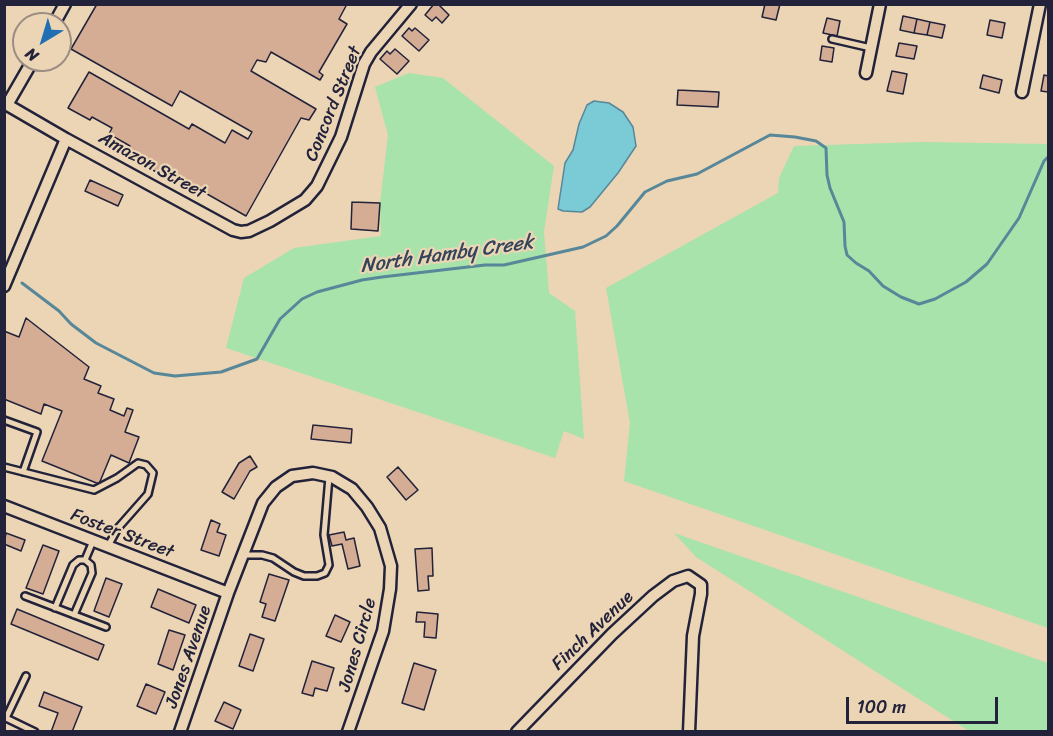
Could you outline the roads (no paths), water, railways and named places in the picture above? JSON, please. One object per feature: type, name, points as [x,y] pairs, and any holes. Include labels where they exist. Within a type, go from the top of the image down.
[{"type":"street","name":"Concord Street","points":[[285,212],[304,200],[317,186],[341,137],[364,64],[371,52],[411,4]]},
{"type":"street","points":[[866,73],[880,4]]},
{"type":"street","points":[[1022,92],[1040,4]]},
{"type":"street","points":[[6,104],[26,72]]},
{"type":"street","name":"Amazon Street","points":[[6,104],[233,230],[249,231],[285,212]]},
{"type":"street","points":[[4,286],[66,139]]},
{"type":"street","name":"Jones Circle","points":[[228,593],[263,502],[276,487],[291,476],[313,473],[329,476],[352,489],[380,528],[391,566],[390,589],[383,631],[348,732]]},
{"type":"street","name":"Foster Street","points":[[4,506],[228,593]]},
{"type":"street","name":"Finch Avenue","points":[[517,732],[595,651],[653,596],[673,581],[688,576],[701,585],[693,636],[689,732]]},
{"type":"street","name":"Jones Avenue","points":[[180,732],[228,593]]},
{"type":"lane","points":[[832,39],[871,48]]},
{"type":"lane","points":[[4,420],[37,432],[23,472]]},
{"type":"lane","points":[[4,467],[94,490],[117,478],[138,463],[146,465],[153,473],[147,495],[118,528],[108,546]]},
{"type":"lane","points":[[243,555],[262,555],[273,558],[294,572],[307,576],[325,573],[329,565],[324,535],[329,476]]},
{"type":"lane","points":[[85,560],[93,541]]},
{"type":"lane","points":[[55,608],[73,565],[79,560],[85,560],[91,565],[92,573],[74,615]]},
{"type":"lane","points":[[25,596],[106,627]]},
{"type":"lane","points":[[26,676],[6,718],[35,732]]},
{"type":"water","points":[[594,101],[609,103],[623,112],[633,127],[636,146],[618,173],[590,207],[582,212],[563,211],[558,209],[565,163],[573,150],[579,124],[587,105]]},
{"type":"waterway","name":"North Hamby Creek","points":[[22,283],[96,343],[154,373],[175,376],[221,372],[257,359],[280,319],[302,299],[317,292],[382,277],[485,265],[504,265],[583,247],[606,236],[645,192],[667,181],[697,174],[770,135],[816,141],[826,148],[827,175],[844,222],[847,255],[869,271],[883,286],[919,304],[935,299],[966,282],[987,264],[1019,218],[1044,161],[1048,157]]}]
